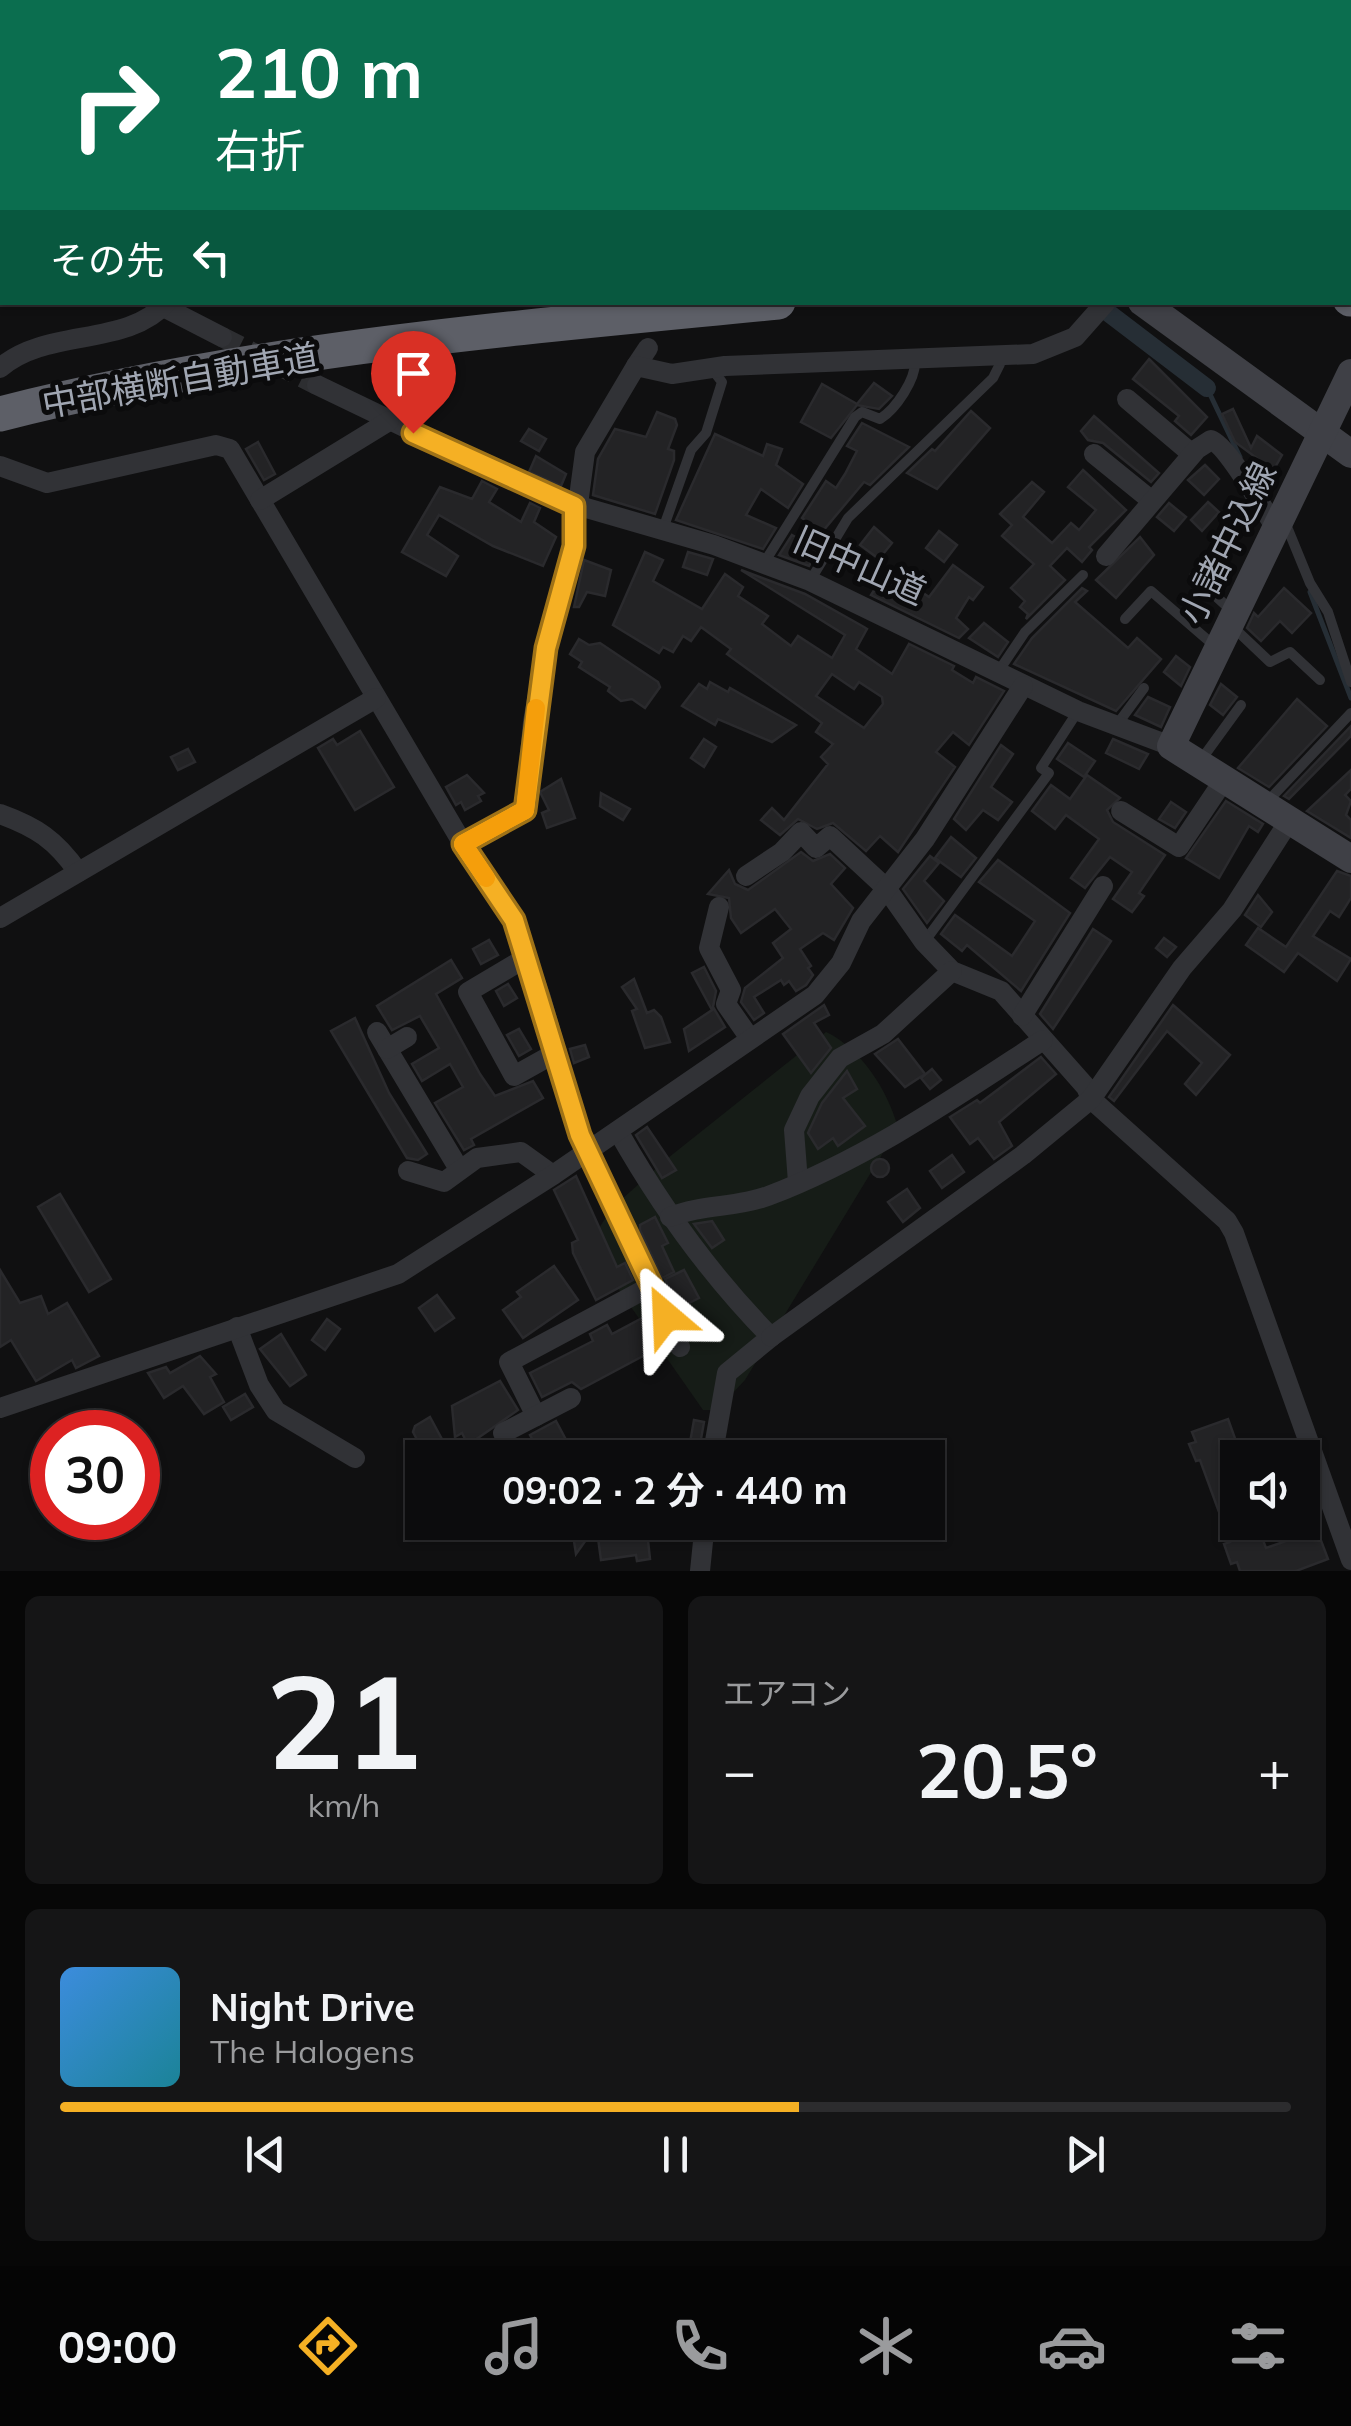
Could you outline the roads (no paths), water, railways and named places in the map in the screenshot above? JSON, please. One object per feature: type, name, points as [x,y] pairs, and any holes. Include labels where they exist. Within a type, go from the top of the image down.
[{"type":"highway","name":"中部横断自動車道","points":[[0,414],[247,363],[466,331],[746,305]]},
{"type":"main road","points":[[1146,305],[1351,454]]},
{"type":"main road","name":"小諸中込線","points":[[1170,746],[1351,374]]},
{"type":"main road","name":"旧中山道","points":[[1170,746],[1292,818],[1351,859]]},
{"type":"street","points":[[0,368],[28,348],[151,320],[160,305]]},
{"type":"street","points":[[163,305],[222,337]]},
{"type":"street","points":[[636,366],[657,374],[711,368],[998,356],[1058,347],[1075,337],[1103,305]]},
{"type":"street","points":[[463,844],[525,810],[546,648],[574,546],[574,506],[594,431],[648,348]]},
{"type":"street","name":"旧中山道","points":[[317,385],[574,506],[663,530],[810,581],[1023,686],[1170,746]]},
{"type":"street","points":[[1127,398],[1192,454]]},
{"type":"street","points":[[260,500],[388,420]]},
{"type":"street","points":[[1106,556],[1192,454],[1210,440],[1219,443],[1279,522]]},
{"type":"street","points":[[0,466],[47,483],[223,445],[260,500],[463,844],[514,920],[587,1153],[680,1347]]},
{"type":"street","points":[[1094,454],[1152,501]]},
{"type":"street","points":[[0,1408],[398,1274],[587,1153],[828,983],[850,938],[936,822],[1023,686]]},
{"type":"street","points":[[0,918],[376,698]]},
{"type":"street","points":[[1121,811],[1179,848],[1226,778]]},
{"type":"street","points":[[0,814],[37,828],[60,845],[78,872]]},
{"type":"street","points":[[715,1440],[727,1373],[1023,1155],[1091,1100],[1182,968],[1232,910],[1292,818]]},
{"type":"street","points":[[746,876],[782,852],[801,832],[816,848],[830,836],[886,888],[924,942],[952,971],[1001,991],[1086,1087],[1091,1100],[1226,1221],[1234,1233],[1351,1560]]},
{"type":"street","points":[[1022,1016],[1103,886]]},
{"type":"street","points":[[719,908],[710,948],[731,990],[726,1004],[749,1037]]},
{"type":"street","points":[[527,957],[468,992],[514,1076],[557,1052]]},
{"type":"street","points":[[798,1182],[794,1130],[810,1096],[840,1058],[883,1034],[952,971]]},
{"type":"street","points":[[407,1037],[382,1040],[459,1168]]},
{"type":"street","points":[[670,1217],[699,1206],[748,1202],[879,1146],[1043,1040]]},
{"type":"street","points":[[618,1131],[670,1217],[710,1270],[772,1337]]},
{"type":"street","points":[[408,1171],[444,1182],[477,1158],[521,1152],[553,1175]]},
{"type":"street","points":[[536,1416],[509,1362],[651,1286]]},
{"type":"street","points":[[237,1327],[259,1385],[276,1411],[356,1458]]},
{"type":"street","points":[[503,1433],[571,1398]]},
{"type":"street","points":[[700,1571],[703,1540]]},
{"type":"lane","points":[[810,581],[848,518],[993,378],[1000,364],[998,356]]},
{"type":"lane","points":[[764,564],[855,417],[862,412],[880,419],[887,414],[914,374],[915,361]]},
{"type":"lane","points":[[663,530],[676,504],[691,450],[706,433],[722,382],[711,368]]},
{"type":"lane","points":[[1279,522],[1294,536],[1310,584],[1328,612],[1351,682]]},
{"type":"lane","points":[[998,672],[1025,632],[1083,575]]},
{"type":"lane","points":[[1194,576],[1227,629]]},
{"type":"lane","points":[[1125,619],[1151,591],[1227,629],[1270,662],[1290,652],[1320,680]]},
{"type":"lane","points":[[1116,727],[1144,688]]},
{"type":"lane","points":[[1200,761],[1240,705]]},
{"type":"lane","points":[[924,942],[1049,773],[1041,768],[1078,711]]},
{"type":"lane","points":[[1267,803],[1350,714]]},
{"type":"waterway","points":[[1106,311],[1207,388]]},
{"type":"waterway","points":[[1207,388],[1240,457]]},
{"type":"waterway","points":[[1310,592],[1351,698]]},
{"type":"tunnel","points":[[222,337],[317,385]]}]
